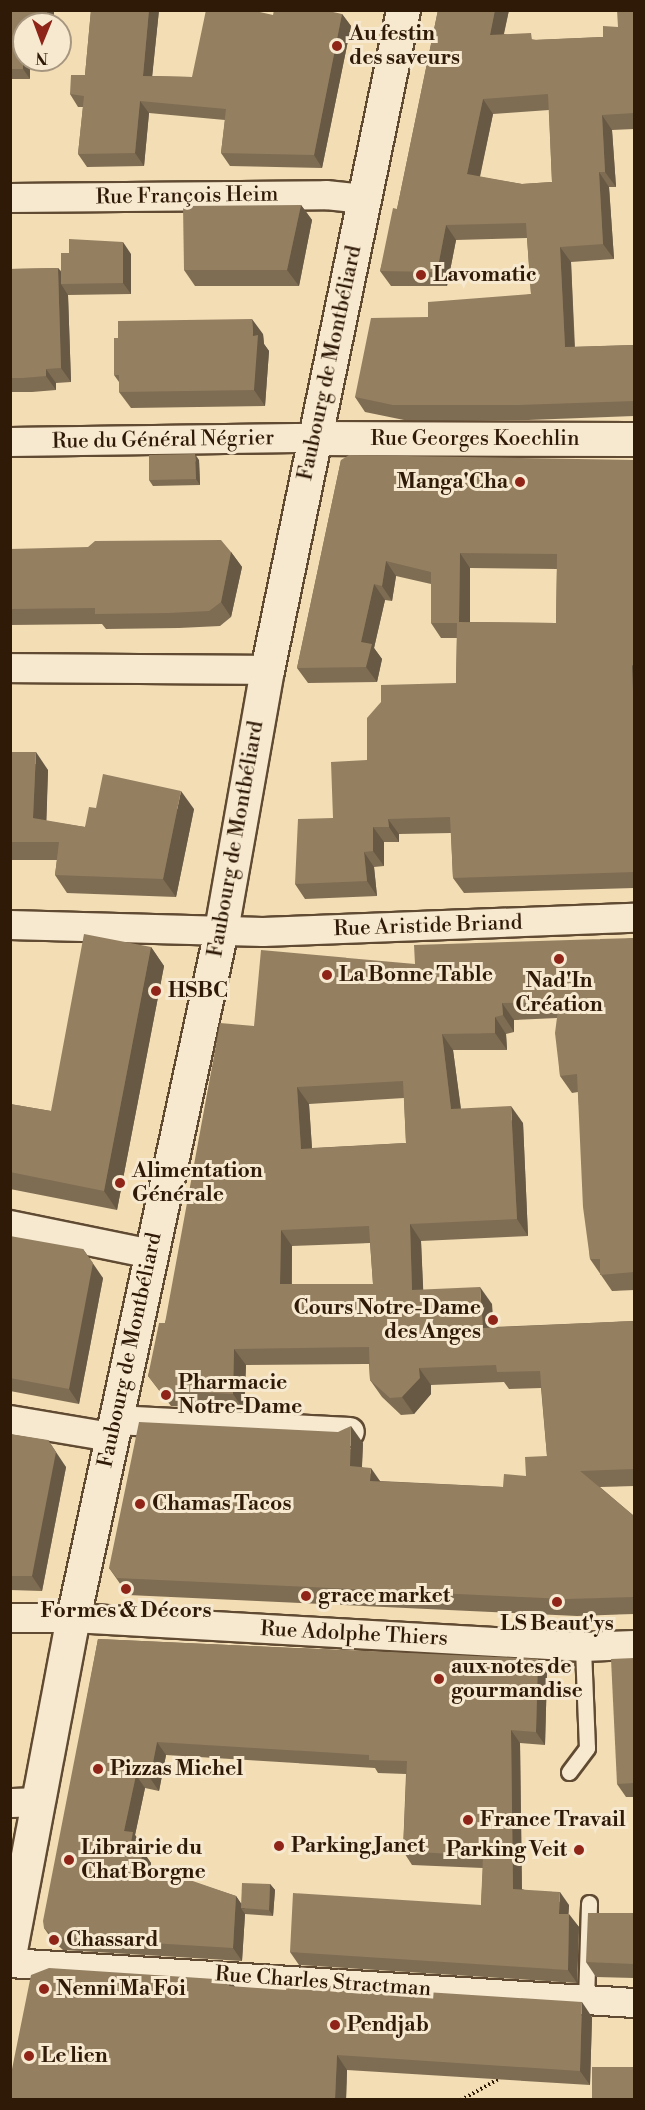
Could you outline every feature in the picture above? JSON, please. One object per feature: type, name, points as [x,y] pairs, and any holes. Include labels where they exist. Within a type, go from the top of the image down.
[{"type":"main road","name":"Faubourg de Montbéliard","points":[[10,1950],[25,1803],[73,1618],[221,930],[267,670],[403,10]]},
{"type":"main road","name":"Rue Georges Koechlin","points":[[315,438],[634,439]]},
{"type":"street","name":"Rue François Heim","points":[[10,198],[326,195],[364,199]]},
{"type":"street","name":"Rue du Général Négrier","points":[[10,442],[315,438]]},
{"type":"street","points":[[10,669],[267,670]]},
{"type":"street","name":"Rue Aristide Briand","points":[[10,925],[278,932],[634,918]]},
{"type":"street","points":[[10,1225],[151,1254]]},
{"type":"street","points":[[10,1420],[113,1428],[350,1432]]},
{"type":"street","name":"Rue Adolphe Thiers","points":[[10,1618],[73,1618],[583,1647],[634,1645]]},
{"type":"street","name":"Rue Charles Stractman","points":[[10,1963],[634,2003]]},
{"type":"lane","points":[[569,1772],[587,1748],[583,1647]]},
{"type":"lane","points":[[586,2000],[589,1903]]},
{"type":"path","points":[[461,2100],[500,2079]]},
{"type":"building","points":[[10,10],[47,10],[47,12],[12,12],[12,69],[10,69]]},
{"type":"building","points":[[91,10],[149,10],[143,76],[192,77],[206,10],[251,10],[273,15],[274,10],[324,10],[342,14],[314,155],[221,153],[226,109],[140,101],[135,153],[78,154],[84,96],[70,94],[71,75],[85,75]]},
{"type":"building","points":[[438,10],[495,10],[490,35],[531,33],[532,40],[603,37],[603,26],[618,27],[617,10],[634,10],[634,113],[602,115],[605,172],[599,172],[603,244],[560,247],[565,347],[634,345],[634,401],[518,405],[393,405],[355,397],[371,318],[428,317],[428,302],[531,294],[526,223],[446,225],[437,272],[380,271],[393,208],[397,209]],"holes":[[[548,94],[552,182],[522,184],[467,174],[483,99]]]},
{"type":"building","points":[[301,205],[287,270],[184,270],[183,206]]},
{"type":"building","points":[[69,239],[123,242],[123,283],[61,284],[61,253],[69,253]]},
{"type":"building","points":[[58,268],[61,368],[46,369],[46,376],[10,378],[10,269]]},
{"type":"building","points":[[252,319],[253,336],[258,335],[254,390],[119,392],[119,375],[114,375],[114,338],[118,338],[118,321]]},
{"type":"building","points":[[195,454],[196,479],[149,480],[149,455]]},
{"type":"building","points":[[349,455],[634,460],[634,665],[632,665],[634,872],[453,878],[450,817],[388,819],[389,827],[373,827],[373,851],[364,852],[367,881],[295,884],[298,819],[333,818],[331,762],[367,760],[367,718],[381,702],[381,685],[456,683],[457,623],[431,623],[431,572],[386,561],[382,586],[374,584],[361,642],[372,644],[366,667],[297,668],[341,460]],"holes":[[[460,553],[557,554],[556,623],[459,622]]]},
{"type":"building","points":[[221,540],[231,552],[221,602],[209,611],[95,614],[95,608],[10,609],[10,549],[88,547],[95,541]]},
{"type":"building","points":[[10,752],[36,752],[33,818],[85,827],[89,807],[96,808],[103,774],[181,791],[163,879],[55,875],[59,842],[10,842]]},
{"type":"building","points":[[84,934],[151,947],[104,1191],[10,1172],[10,1104],[51,1111]]},
{"type":"building","points":[[634,938],[634,1272],[600,1275],[600,1259],[590,1259],[583,1207],[577,1074],[560,1076],[555,1033],[559,1002],[502,1003],[503,1015],[495,1017],[495,1033],[442,1034],[451,1109],[511,1106],[517,1219],[410,1224],[412,1290],[480,1287],[483,1328],[634,1321],[634,1469],[580,1471],[634,1516],[634,1597],[565,1599],[117,1578],[109,1568],[139,1422],[338,1432],[351,1426],[350,1466],[371,1468],[370,1481],[503,1487],[504,1474],[526,1476],[525,1457],[547,1456],[540,1371],[497,1372],[496,1365],[419,1368],[420,1378],[402,1397],[390,1398],[370,1380],[369,1347],[234,1349],[233,1394],[159,1390],[148,1376],[159,1323],[165,1323],[220,1023],[254,1026],[261,950],[415,964],[414,945]],"holes":[[[403,1081],[406,1143],[301,1149],[297,1087]],[[369,1226],[373,1284],[280,1284],[281,1230]]]},
{"type":"building","points":[[10,1236],[83,1249],[93,1263],[69,1389],[10,1378]]},
{"type":"building","points":[[10,1434],[48,1440],[56,1452],[32,1576],[10,1576]]},
{"type":"building","points":[[98,1639],[538,1659],[536,1732],[511,1730],[513,1889],[560,1892],[559,1914],[569,1914],[568,1970],[290,1952],[293,1893],[481,1905],[483,1856],[403,1851],[407,1761],[369,1760],[369,1755],[157,1742],[150,1778],[136,1775],[124,1831],[133,1832],[130,1848],[142,1850],[141,1868],[158,1869],[236,1896],[233,1948],[54,1937],[44,1928],[43,1921]]},
{"type":"building","points":[[634,1658],[634,1783],[617,1784],[611,1659]]},
{"type":"building","points":[[242,1883],[270,1884],[269,1910],[241,1908]]},
{"type":"building","points":[[588,1913],[634,1913],[634,1964],[586,1962]]},
{"type":"building","points":[[49,1968],[230,1980],[229,1986],[286,1990],[287,1983],[582,2002],[580,2071],[337,2055],[335,2100],[10,2100],[10,2079],[31,1975]]},
{"type":"building","points":[[592,2067],[634,2067],[634,2100],[592,2100]]},
{"type":"place","name":"Au festin des saveurs","points":[[337,46]]},
{"type":"place","name":"Lavomatic","points":[[421,275]]},
{"type":"place","name":"Manga'Cha","points":[[520,482]]},
{"type":"place","name":"Nad'In Création","points":[[559,959]]},
{"type":"place","name":"La Bonne Table","points":[[327,975]]},
{"type":"place","name":"HSBC","points":[[156,991]]},
{"type":"place","name":"Alimentation Générale","points":[[120,1183]]},
{"type":"place","name":"Cours Notre-Dame des Anges","points":[[493,1320]]},
{"type":"place","name":"Pharmacie Notre-Dame","points":[[166,1395]]},
{"type":"place","name":"Chamas Tacos","points":[[140,1504]]},
{"type":"place","name":"Formes & Décors","points":[[126,1589]]},
{"type":"place","name":"grace market","points":[[306,1596]]},
{"type":"place","name":"LS Beaut'ys","points":[[557,1602]]},
{"type":"place","name":"aux notes de gourmandise","points":[[439,1679]]},
{"type":"place","name":"Pizzas Michel","points":[[98,1769]]},
{"type":"place","name":"France Travail","points":[[468,1820]]},
{"type":"place","name":"Parking Janet","points":[[279,1846]]},
{"type":"place","name":"Parking Veit","points":[[579,1850]]},
{"type":"place","name":"Librairie du Chat Borgne","points":[[69,1860]]},
{"type":"place","name":"Chassard","points":[[54,1940]]},
{"type":"place","name":"Nenni Ma Foi","points":[[44,1989]]},
{"type":"place","name":"Pendjab","points":[[335,2025]]},
{"type":"place","name":"Le lien","points":[[29,2056]]}]
